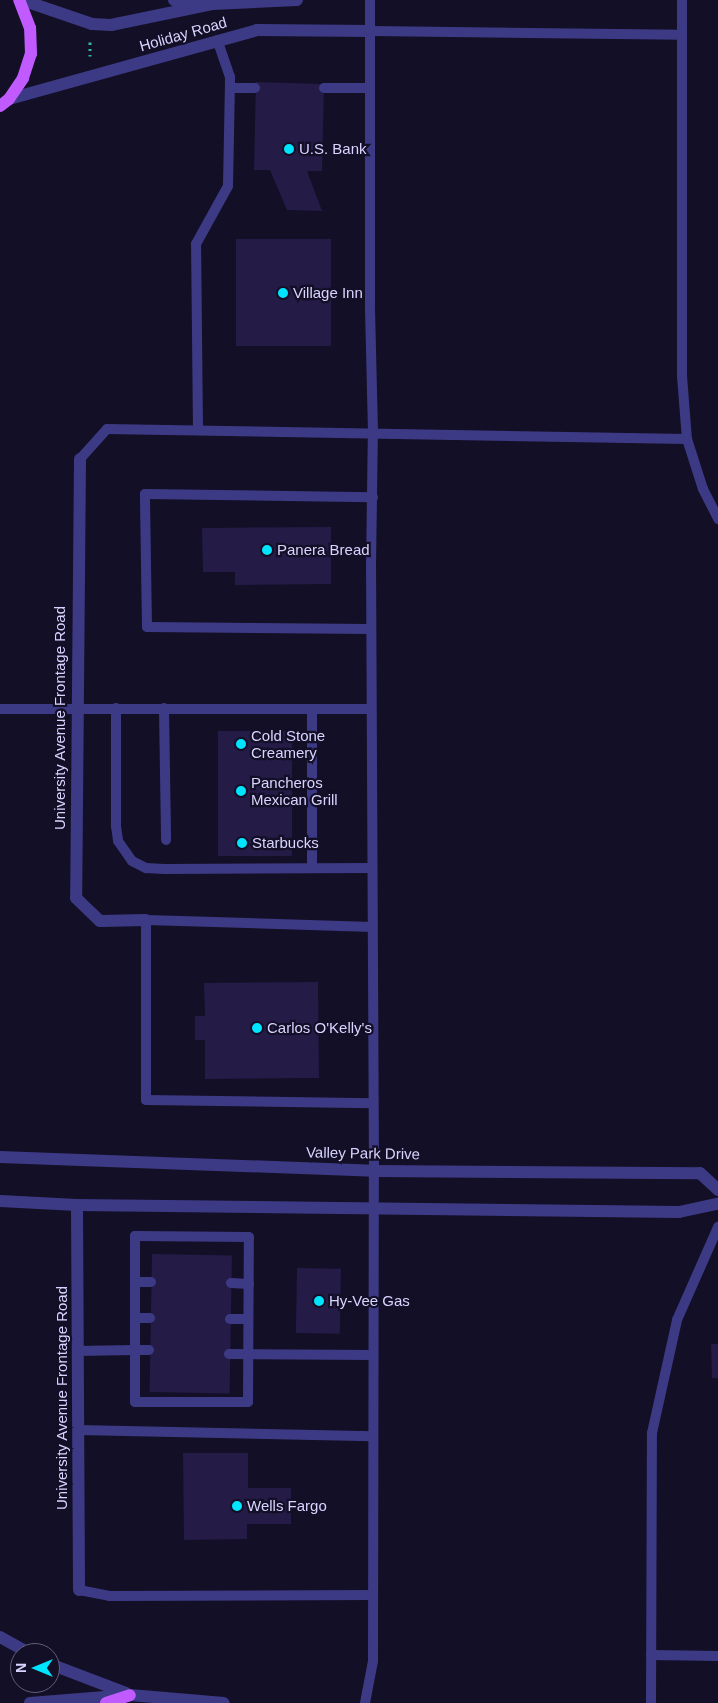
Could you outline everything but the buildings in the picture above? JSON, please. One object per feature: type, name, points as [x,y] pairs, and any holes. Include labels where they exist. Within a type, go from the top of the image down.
[{"type":"main road","points":[[5,102],[23,78],[31,54],[30,28],[21,0]]},
{"type":"main road","points":[[106,1703],[130,1699]]},
{"type":"street","name":"Holiday Road","points":[[21,0],[92,24],[111,25],[212,4]]},
{"type":"street","name":"Holiday Road","points":[[174,0],[212,4],[298,0]]},
{"type":"street","name":"Holiday Road","points":[[5,102],[257,30],[370,30]]},
{"type":"street","name":"University Avenue Frontage Road","points":[[80,459],[76,709],[76,898],[100,921],[146,920]]},
{"type":"street","name":"Valley Park Drive","points":[[0,1157],[374,1171],[700,1172],[718,1190]]},
{"type":"street","points":[[0,1201],[77,1205],[679,1212],[718,1204]]},
{"type":"street","name":"University Avenue Frontage Road","points":[[77,1205],[79,1590]]},
{"type":"street","points":[[60,1668],[130,1699]]},
{"type":"street","points":[[30,1703],[130,1699],[224,1703]]},
{"type":"lane","points":[[365,1703],[373,1661],[374,1171],[371,628],[373,432],[370,306],[370,0]]},
{"type":"lane","points":[[682,0],[682,376],[687,439],[703,489],[718,519]]},
{"type":"lane","points":[[370,30],[682,35]]},
{"type":"lane","points":[[198,429],[196,244],[228,186],[230,77],[217,40]]},
{"type":"lane","points":[[230,88],[255,88]]},
{"type":"lane","points":[[324,88],[370,88]]},
{"type":"lane","points":[[80,459],[107,429],[373,432],[687,439]]},
{"type":"lane","points":[[371,628],[147,626],[145,494],[373,497]]},
{"type":"lane","points":[[116,708],[116,826],[118,841],[132,861],[146,868],[372,868]]},
{"type":"lane","points":[[164,708],[166,840]]},
{"type":"lane","points":[[0,709],[372,710]]},
{"type":"lane","points":[[312,709],[312,868]]},
{"type":"lane","points":[[372,927],[146,920],[146,1100],[373,1103]]},
{"type":"lane","points":[[651,1703],[652,1434],[677,1320],[718,1227]]},
{"type":"lane","points":[[136,1236],[249,1237],[249,1284],[248,1402],[134,1402],[136,1236]]},
{"type":"lane","points":[[135,1282],[151,1282]]},
{"type":"lane","points":[[231,1283],[249,1284]]},
{"type":"lane","points":[[135,1318],[150,1318]]},
{"type":"lane","points":[[230,1319],[248,1319]]},
{"type":"lane","points":[[78,1350],[149,1350]]},
{"type":"lane","points":[[229,1354],[373,1354]]},
{"type":"lane","points":[[78,1430],[373,1436]]},
{"type":"lane","points":[[79,1590],[109,1596],[373,1595]]},
{"type":"lane","points":[[651,1655],[718,1656]]},
{"type":"path","points":[[90,39],[91,64]]},
{"type":"place","name":"U.S. Bank","points":[[289,149]]},
{"type":"place","name":"Village Inn","points":[[283,293]]},
{"type":"place","name":"Panera Bread","points":[[267,550]]},
{"type":"place","name":"Cold Stone Creamery","points":[[241,744]]},
{"type":"place","name":"Pancheros Mexican Grill","points":[[241,791]]},
{"type":"place","name":"Starbucks","points":[[242,843]]},
{"type":"place","name":"Carlos O'Kelly's","points":[[257,1028]]},
{"type":"place","name":"Hy-Vee Gas","points":[[319,1301]]},
{"type":"place","name":"Wells Fargo","points":[[237,1506]]}]
